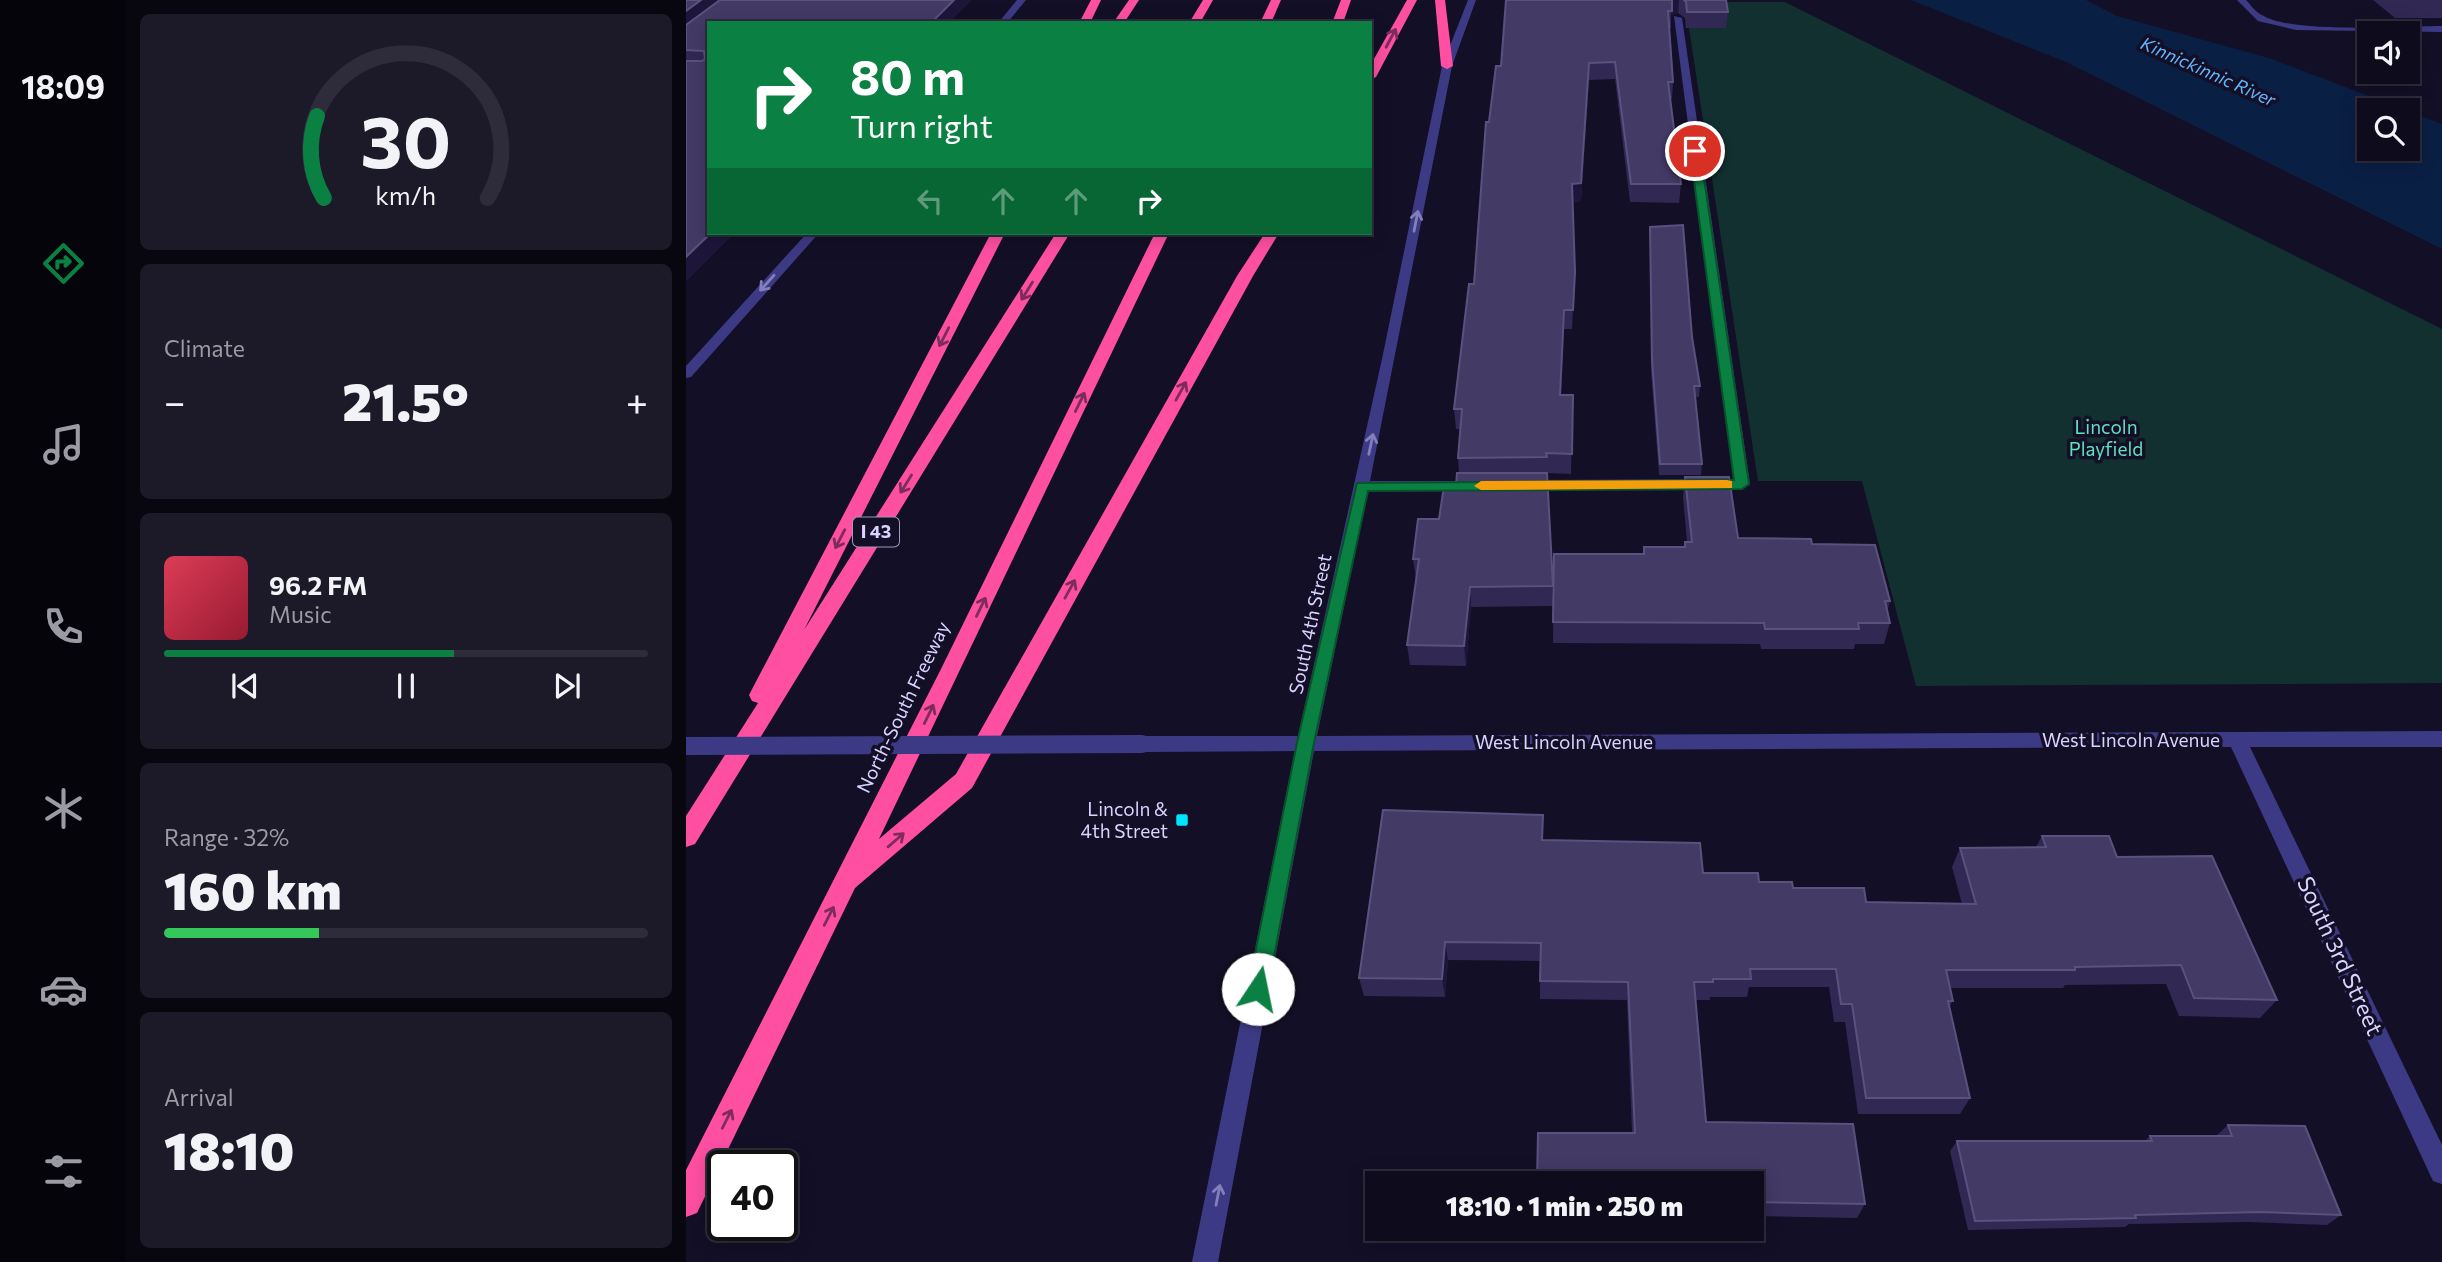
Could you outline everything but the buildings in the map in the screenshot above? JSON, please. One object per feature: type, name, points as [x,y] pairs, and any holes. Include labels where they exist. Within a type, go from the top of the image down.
[{"type":"highway","points":[[1085,21],[1096,0]]},
{"type":"highway","points":[[1119,21],[1134,0]]},
{"type":"highway","points":[[1195,21],[1208,0]]},
{"type":"highway","points":[[1266,21],[1276,0]]},
{"type":"highway","points":[[1338,21],[1346,0]]},
{"type":"highway","points":[[1372,73],[1412,0]]},
{"type":"highway","points":[[1440,0],[1447,66]]},
{"type":"highway","points":[[688,833],[997,235]]},
{"type":"highway","name":"I 43","points":[[688,833],[1062,235]]},
{"type":"highway","name":"North-South Freeway","points":[[686,1202],[845,885],[1161,235]]},
{"type":"highway","points":[[1245,276],[1259,235]]},
{"type":"highway","points":[[845,885],[964,781],[1245,276],[1271,235]]},
{"type":"street","points":[[1004,21],[1022,0]]},
{"type":"street","name":"South 4th Street","points":[[1205,1262],[1306,743],[1362,486],[1447,66],[1472,0]]},
{"type":"street","points":[[2241,0],[2259,19],[2275,24],[2301,27],[2442,29]]},
{"type":"street","points":[[1362,486],[1742,484],[1677,18]]},
{"type":"street","points":[[686,374],[811,235]]},
{"type":"street","name":"South 3rd Street","points":[[2237,739],[2442,1172]]},
{"type":"street","name":"West Lincoln Avenue","points":[[686,746],[2442,739]]},
{"type":"green space","name":"Lincoln Playfield","points":[[1685,2],[1785,2],[2442,329],[2442,683],[1916,686],[1862,481],[1758,481]]},
{"type":"water","name":"Kinnickinnic River","points":[[1911,0],[2086,0],[2117,16],[2269,58],[2374,98],[2357,98],[2357,161],[2420,161],[2420,116],[2442,124],[2442,249],[2066,62]]},
{"type":"slow traffic","points":[[1481,486],[1727,484]]},
{"type":"place","name":"Lincoln & 4th Street","points":[[1182,820]]},
{"type":"route","points":[[1258,989],[1306,743],[1362,486],[1742,484],[1695,151]]}]
